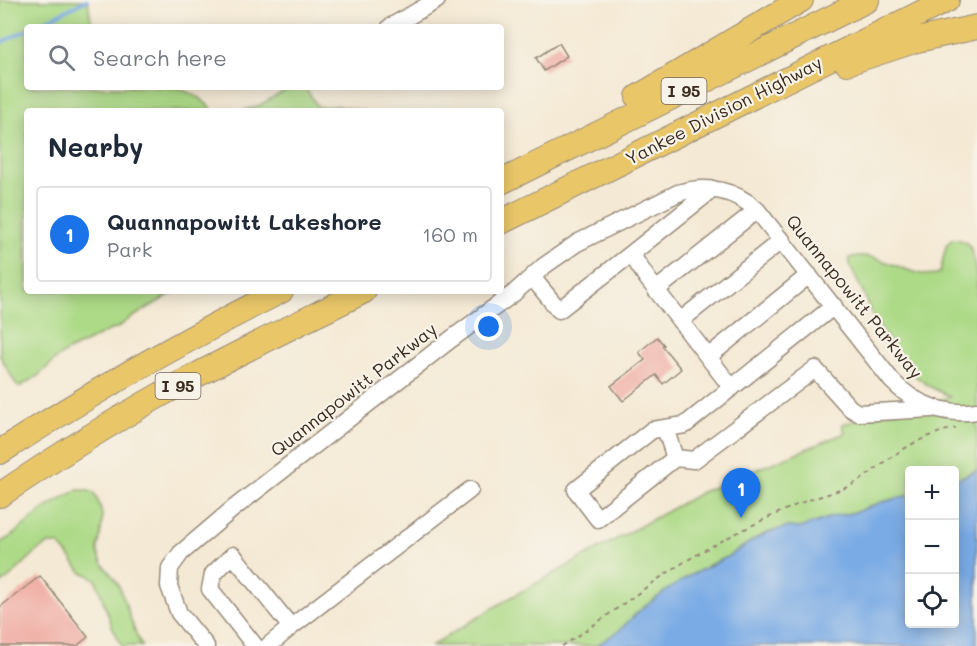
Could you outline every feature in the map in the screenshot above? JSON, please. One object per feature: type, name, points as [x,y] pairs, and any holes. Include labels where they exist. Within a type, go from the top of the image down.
[{"type":"highway","points":[[504,180],[553,147],[801,0]]},
{"type":"highway","name":"Yankee Division Highway","points":[[504,181],[867,0]]},
{"type":"highway","name":"Yankee Division Highway","points":[[504,221],[947,0]]},
{"type":"highway","points":[[749,99],[906,44],[977,27]]},
{"type":"highway","name":"I 95","points":[[0,452],[131,371],[275,294]]},
{"type":"highway","name":"I 95","points":[[0,495],[70,448],[160,395],[358,294]]},
{"type":"street","points":[[395,24],[437,0]]},
{"type":"street","name":"Quannapowitt Parkway","points":[[206,646],[179,613],[168,586],[170,567],[181,553],[234,508],[514,293],[544,266],[577,243],[678,193],[693,189],[713,189],[738,196],[757,210],[898,387],[920,402],[936,409],[977,411]]},
{"type":"street","points":[[532,277],[559,310],[713,189]]},
{"type":"street","points":[[656,290],[757,210]]},
{"type":"street","points":[[680,321],[782,240]]},
{"type":"street","points":[[631,254],[732,388]]},
{"type":"street","points":[[708,357],[809,275]]},
{"type":"street","points":[[834,306],[685,425],[652,430],[576,490],[598,519],[675,458],[694,460],[815,369],[850,408],[858,413],[936,409]]},
{"type":"street","points":[[665,428],[675,458]]},
{"type":"street","points":[[268,646],[470,490]]},
{"type":"street","points":[[255,646],[210,589],[213,574],[233,555],[291,627]]},
{"type":"path","points":[[562,646],[697,554],[803,502],[850,486],[916,442],[960,427]]},
{"type":"green space","points":[[0,0],[87,0],[92,24],[24,24],[24,90],[183,90],[200,98],[211,108],[24,108],[24,294],[171,294],[117,328],[68,351],[38,376],[19,387],[0,356]]},
{"type":"green space","points":[[286,90],[305,90],[318,107],[348,108],[252,108]]},
{"type":"green space","points":[[952,239],[960,240],[970,247],[977,278],[977,470],[959,478],[959,466],[905,466],[905,496],[800,528],[787,527],[769,532],[667,590],[639,611],[620,630],[596,646],[431,646],[508,599],[702,492],[845,433],[842,424],[950,397],[929,386],[909,371],[872,315],[851,268],[849,258],[871,257],[907,270],[930,275],[940,273],[946,246]]},
{"type":"green space","points":[[77,490],[94,493],[97,499],[102,520],[99,557],[118,584],[142,646],[122,646],[112,626],[96,580],[81,572],[58,544],[49,544],[38,550],[0,584],[0,543],[44,509]]},
{"type":"water","points":[[977,470],[977,646],[596,646],[620,630],[639,611],[667,590],[769,532],[787,527],[800,528],[905,496],[905,628],[959,628],[959,478]]},
{"type":"building","points":[[559,43],[567,56],[544,71],[536,58]]},
{"type":"building","points":[[657,337],[681,369],[663,384],[656,375],[623,401],[611,386],[645,360],[639,352]]},
{"type":"building","points":[[40,576],[88,637],[77,646],[0,646],[0,607]]},
{"type":"waterway","points":[[39,24],[87,0]]},
{"type":"waterway","points":[[0,43],[24,31]]},
{"type":"place","name":"Quannapowitt Lakeshore","points":[[741,518]]}]
